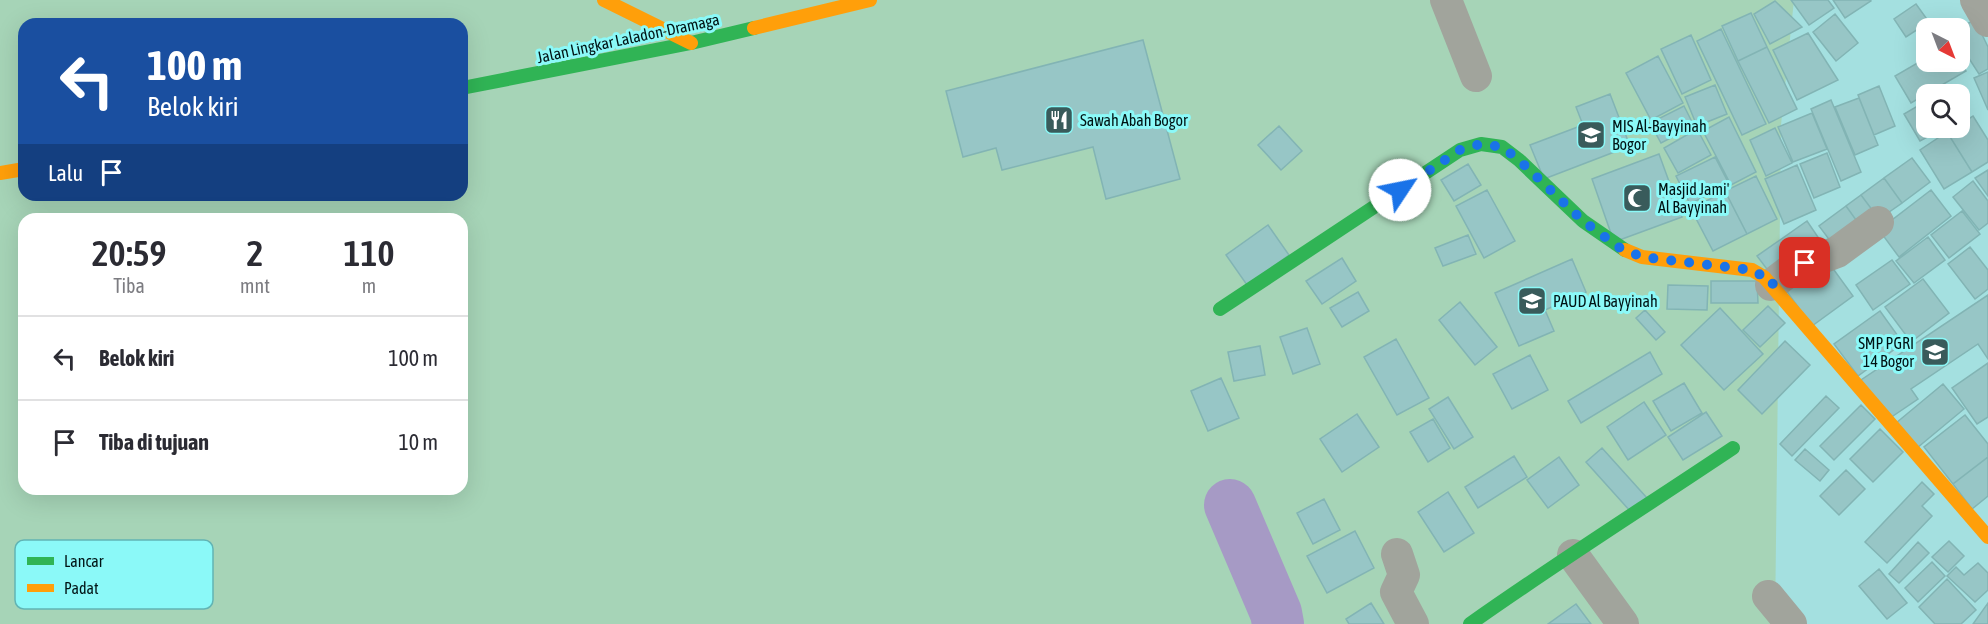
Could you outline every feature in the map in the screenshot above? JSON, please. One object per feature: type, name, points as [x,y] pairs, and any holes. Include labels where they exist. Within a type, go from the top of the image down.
[{"type":"street","points":[[604,0],[691,43]]},
{"type":"street","name":"Jalan Lingkar Laladon-Dramaga","points":[[468,87],[691,43],[817,7],[870,0]]},
{"type":"street","points":[[1446,0],[1476,76]]},
{"type":"street","points":[[1976,0],[1988,21]]},
{"type":"street","points":[[1220,309],[1460,150],[1481,144],[1502,147],[1519,160],[1583,221],[1620,248],[1642,257],[1752,270],[1764,277],[1988,537]]},
{"type":"street","points":[[1771,285],[1792,269],[1837,252],[1878,222]]},
{"type":"street","points":[[1470,624],[1521,587],[1733,448]]},
{"type":"street","points":[[1397,554],[1404,575],[1396,592],[1413,624]]},
{"type":"street","points":[[1573,555],[1623,624]]},
{"type":"street","points":[[1768,596],[1791,624]]},
{"type":"green space","points":[[0,0],[1794,0],[1781,125],[1775,624],[0,624]]},
{"type":"building","points":[[1791,0],[1828,0],[1834,8],[1809,25]]},
{"type":"building","points":[[1833,0],[1870,0],[1871,1],[1845,18]]},
{"type":"building","points":[[1775,1],[1802,27],[1770,44],[1754,14]]},
{"type":"building","points":[[1916,4],[1926,18],[1916,18],[1916,30],[1906,37],[1894,19]]},
{"type":"building","points":[[1751,13],[1767,47],[1738,61],[1722,26]]},
{"type":"building","points":[[1835,14],[1858,43],[1836,61],[1813,32]]},
{"type":"building","points":[[1975,20],[1988,47],[1988,69],[1979,74],[1970,60],[1970,22]]},
{"type":"building","points":[[1721,29],[1766,124],[1742,135],[1697,41]]},
{"type":"building","points":[[1808,33],[1838,80],[1797,100],[1773,50]]},
{"type":"building","points":[[1691,35],[1711,80],[1682,94],[1661,49]]},
{"type":"building","name":"Sawah Abah Bogor","points":[[1143,40],[1180,179],[1106,199],[1093,147],[1002,170],[996,148],[963,157],[946,91]]},
{"type":"building","points":[[1767,47],[1797,109],[1769,123],[1738,61]]},
{"type":"building","points":[[1658,56],[1683,103],[1651,120],[1626,73]]},
{"type":"building","points":[[1916,64],[1916,72],[1964,72],[1944,84],[1916,84],[1916,100],[1911,103],[1895,76]]},
{"type":"building","points":[[1988,72],[1988,110],[1974,78]]},
{"type":"building","points":[[1715,85],[1727,114],[1697,126],[1685,97]]},
{"type":"building","points":[[1879,86],[1895,126],[1874,135],[1858,95]]},
{"type":"building","name":"MIS Al-Bayyinah Bogor","points":[[1610,94],[1630,146],[1544,179],[1530,145],[1583,125],[1576,107]]},
{"type":"building","points":[[1859,98],[1878,145],[1855,155],[1835,107]]},
{"type":"building","points":[[1831,100],[1861,172],[1841,181],[1811,109]]},
{"type":"building","points":[[1684,106],[1694,126],[1661,143],[1650,123]]},
{"type":"building","points":[[1916,107],[1916,134],[1904,114]]},
{"type":"building","points":[[1812,113],[1827,149],[1793,162],[1778,127]]},
{"type":"building","points":[[1973,116],[1988,140],[1988,162],[1972,172],[1951,138],[1970,138],[1970,118]]},
{"type":"building","points":[[1729,117],[1756,172],[1731,185],[1703,131]]},
{"type":"building","points":[[1279,126],[1302,151],[1281,170],[1258,145]]},
{"type":"building","points":[[1775,128],[1792,163],[1766,176],[1750,140]]},
{"type":"building","points":[[1697,129],[1711,155],[1678,173],[1664,148]]},
{"type":"building","points":[[1938,138],[1951,138],[1972,172],[1944,189],[1920,150]]},
{"type":"building","points":[[1827,153],[1840,187],[1814,198],[1800,164]]},
{"type":"building","name":"Masjid Jami' Al Bayyinah","points":[[1659,154],[1682,217],[1614,242],[1592,179]]},
{"type":"building","points":[[1715,157],[1729,184],[1690,204],[1676,176]]},
{"type":"building","points":[[1912,158],[1930,182],[1902,203],[1884,178]]},
{"type":"building","points":[[1468,164],[1481,185],[1454,201],[1441,180]]},
{"type":"building","points":[[1797,165],[1816,210],[1784,224],[1765,179]]},
{"type":"building","points":[[1988,170],[1988,196],[1975,178]]},
{"type":"building","points":[[1756,176],[1777,219],[1747,234],[1725,191]]},
{"type":"building","points":[[1884,178],[1902,203],[1879,219],[1861,195]]},
{"type":"building","points":[[1973,181],[1988,201],[1988,223],[1979,230],[1953,197]]},
{"type":"building","points":[[1487,190],[1515,241],[1484,258],[1456,206]]},
{"type":"building","points":[[1931,190],[1951,216],[1899,257],[1879,230]]},
{"type":"building","points":[[1725,191],[1747,234],[1713,251],[1691,209]]},
{"type":"building","points":[[1861,195],[1879,219],[1864,231],[1846,206]]},
{"type":"building","points":[[1846,206],[1864,231],[1837,250],[1819,226]]},
{"type":"building","points":[[1962,211],[1980,234],[1949,258],[1931,235]]},
{"type":"building","points":[[1807,221],[1822,243],[1773,277],[1757,256]]},
{"type":"building","points":[[1268,225],[1289,255],[1247,285],[1226,255]]},
{"type":"building","points":[[1468,235],[1476,254],[1443,266],[1435,248]]},
{"type":"building","points":[[1928,237],[1945,260],[1914,283],[1896,261]]},
{"type":"building","points":[[1970,247],[1988,270],[1988,289],[1975,299],[1948,264]]},
{"type":"building","points":[[1342,258],[1356,281],[1322,304],[1306,281]]},
{"type":"building","name":"PAUD Al Bayyinah","points":[[1572,259],[1586,292],[1545,310],[1554,331],[1519,346],[1495,293]]},
{"type":"building","points":[[1826,259],[1853,296],[1812,326],[1785,289]]},
{"type":"building","points":[[1892,260],[1910,284],[1873,310],[1856,285]]},
{"type":"building","points":[[1923,279],[1949,313],[1911,342],[1885,307]]},
{"type":"building","points":[[1711,281],[1757,281],[1758,303],[1711,303]]},
{"type":"building","points":[[1668,285],[1708,286],[1707,310],[1667,309]]},
{"type":"building","points":[[1358,292],[1369,311],[1342,327],[1330,308]]},
{"type":"building","name":"SMP PGRI 14 Bogor","points":[[1988,295],[1988,359],[1978,344],[1911,389],[1918,399],[1887,420],[1861,380]]},
{"type":"building","points":[[1460,302],[1497,347],[1475,365],[1439,320]]},
{"type":"building","points":[[1768,306],[1785,323],[1760,347],[1743,330]]},
{"type":"building","points":[[1720,308],[1763,354],[1724,390],[1681,345]]},
{"type":"building","points":[[1645,310],[1665,332],[1656,340],[1636,318]]},
{"type":"building","points":[[1880,311],[1903,343],[1858,376],[1834,344]]},
{"type":"building","points":[[1307,328],[1320,364],[1293,374],[1280,337]]},
{"type":"building","points":[[1396,339],[1429,398],[1397,415],[1364,357]]},
{"type":"building","points":[[1785,341],[1810,365],[1762,414],[1738,390]]},
{"type":"building","points":[[1260,346],[1265,375],[1234,381],[1228,352]]},
{"type":"building","points":[[1650,352],[1662,374],[1581,423],[1568,401]]},
{"type":"building","points":[[1530,355],[1548,390],[1512,409],[1493,374]]},
{"type":"building","name":"SMP PGRI 14 Bogor","points":[[1988,363],[1988,417],[1977,424],[1952,388]]},
{"type":"building","points":[[1221,378],[1239,418],[1208,431],[1191,391]]},
{"type":"building","points":[[1684,383],[1702,413],[1671,431],[1653,401]]},
{"type":"building","points":[[1943,384],[1964,409],[1917,448],[1896,423]]},
{"type":"building","points":[[1826,396],[1839,408],[1792,456],[1780,444]]},
{"type":"building","points":[[1448,397],[1473,437],[1454,449],[1429,409]]},
{"type":"building","points":[[1644,402],[1666,435],[1628,460],[1607,427]]},
{"type":"building","points":[[1861,405],[1875,419],[1834,460],[1820,446]]},
{"type":"building","points":[[1706,412],[1722,436],[1683,460],[1668,437]]},
{"type":"building","points":[[1357,414],[1379,447],[1342,472],[1320,439]]},
{"type":"building","points":[[1965,415],[1988,444],[1988,457],[1953,484],[1924,447]]},
{"type":"building","points":[[1433,419],[1450,448],[1428,462],[1410,432]]},
{"type":"building","points":[[1880,429],[1903,452],[1873,482],[1850,459]]},
{"type":"building","points":[[1602,448],[1647,498],[1631,512],[1586,462]]},
{"type":"building","points":[[1805,449],[1829,470],[1820,481],[1795,460]]},
{"type":"building","points":[[1514,456],[1527,477],[1478,508],[1465,487]]},
{"type":"building","points":[[1559,457],[1579,485],[1548,508],[1527,480]]},
{"type":"building","points":[[1988,457],[1988,496],[1972,509],[1953,484]]},
{"type":"building","points":[[1846,470],[1865,489],[1839,515],[1820,496]]},
{"type":"building","points":[[1922,482],[1934,494],[1922,506],[1932,516],[1887,563],[1865,542]]},
{"type":"building","points":[[1448,492],[1474,533],[1444,552],[1418,512]]},
{"type":"building","points":[[1324,499],[1340,530],[1313,544],[1297,513]]},
{"type":"building","points":[[1355,531],[1374,568],[1327,593],[1307,556]]},
{"type":"building","points":[[1949,541],[1964,556],[1948,572],[1932,557]]},
{"type":"building","points":[[1918,542],[1929,553],[1899,583],[1889,574]]},
{"type":"building","points":[[1932,562],[1945,576],[1918,602],[1905,588]]},
{"type":"building","points":[[1978,563],[1988,573],[1988,590],[1975,602],[1947,576],[1956,567],[1964,575]]},
{"type":"building","points":[[1879,569],[1907,603],[1887,619],[1859,586]]},
{"type":"building","points":[[1947,579],[1976,610],[1961,624],[1935,624],[1919,607]]},
{"type":"building","points":[[1371,603],[1384,624],[1349,624],[1346,619]]},
{"type":"building","points":[[1988,603],[1988,624],[1973,624]]},
{"type":"building","points":[[1576,604],[1591,624],[1548,624]]},
{"type":"waterway","points":[[1230,505],[1276,613],[1278,624]]},
{"type":"traffic: fast","points":[[468,87],[691,43],[754,28]]},
{"type":"traffic: fast","points":[[1220,309],[1460,150],[1481,144],[1502,147],[1519,160],[1583,221],[1625,250]]},
{"type":"traffic: fast","points":[[1470,624],[1733,448]]},
{"type":"traffic: slow","points":[[604,0],[691,43]]},
{"type":"traffic: slow","points":[[754,28],[870,0]]},
{"type":"traffic: slow","points":[[0,173],[18,170]]},
{"type":"traffic: slow","points":[[1625,250],[1642,257],[1752,270],[1764,277],[1988,537]]},
{"type":"place","name":"Sawah Abah Bogor","points":[[1059,120]]},
{"type":"place","name":"MIS Al-Bayyinah Bogor","points":[[1591,135]]},
{"type":"place","name":"Masjid Jami' Al Bayyinah","points":[[1637,198]]},
{"type":"place","name":"PAUD Al Bayyinah","points":[[1532,301]]},
{"type":"place","name":"SMP PGRI 14 Bogor","points":[[1935,352]]},
{"type":"route","points":[[1400,190],[1460,150],[1481,144],[1502,147],[1519,160],[1583,221],[1620,248],[1642,257],[1752,270],[1764,277],[1771,285],[1792,269],[1805,263]]}]
